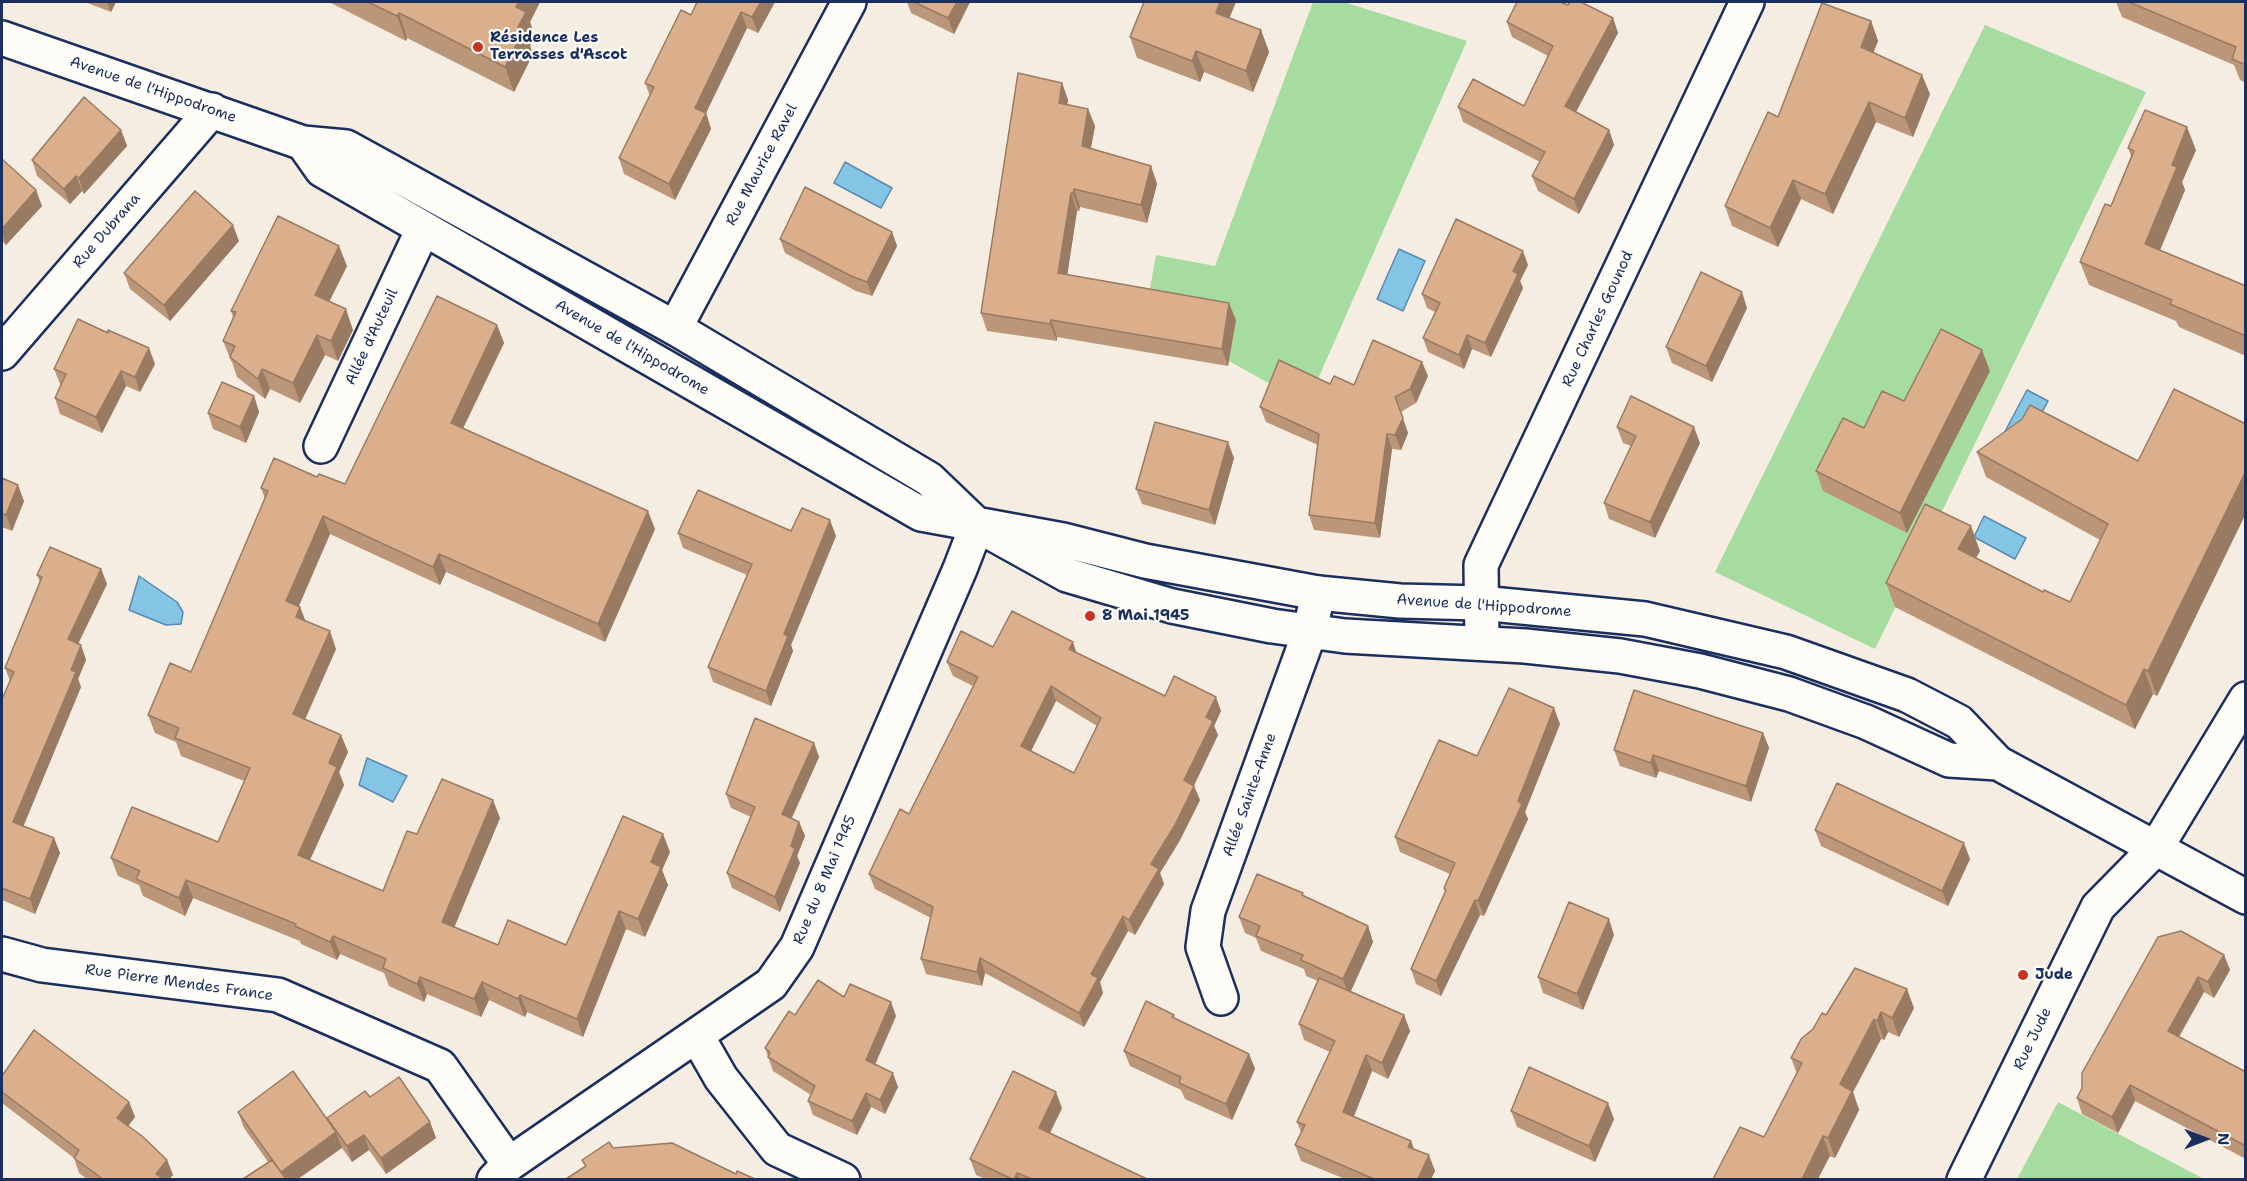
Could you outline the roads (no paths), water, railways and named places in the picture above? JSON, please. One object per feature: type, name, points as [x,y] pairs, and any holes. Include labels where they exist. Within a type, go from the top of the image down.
[{"type":"street","name":"Rue Maurice Ravel","points":[[675,328],[849,2]]},
{"type":"street","name":"Rue Charles Gounod","points":[[1482,643],[1481,565],[1748,2]]},
{"type":"street","name":"Avenue de l'Hippodrome","points":[[2,38],[303,143],[346,147],[675,328],[929,479],[977,525]]},
{"type":"street","name":"Rue Dubrana","points":[[2,353],[212,110]]},
{"type":"street","name":"Avenue de l'Hippodrome","points":[[303,143],[322,170],[921,514],[1063,540],[1145,561],[1318,594],[1400,601],[1481,603],[1645,619],[1786,652],[1907,695],[1959,722],[1998,763]]},
{"type":"street","name":"Allée d'Auteuil","points":[[321,446],[423,229]]},
{"type":"street","points":[[977,525],[1067,575],[1172,606],[1345,636],[1525,646],[1620,656],[1700,671],[1789,694],[1866,722],[1949,760],[1998,763],[2246,897]]},
{"type":"street","name":"Rue du 8 Mai 1945","points":[[501,1172],[771,984],[797,947],[977,525]]},
{"type":"street","name":"Allée Sainte-Anne","points":[[1221,998],[1203,947],[1208,911],[1310,631],[1318,594]]},
{"type":"street","name":"Rue Jude","points":[[1964,1179],[2098,907],[2156,848],[2246,699]]},
{"type":"street","name":"Rue Pierre Mendes France","points":[[2,954],[42,965],[278,995],[440,1066],[501,1172]]},
{"type":"street","points":[[697,1036],[721,1078],[777,1149],[843,1179]]},
{"type":"water","points":[[845,162],[892,188],[881,208],[834,183]]},
{"type":"water","points":[[1399,249],[1425,261],[1403,311],[1377,299]]},
{"type":"water","points":[[2027,390],[2048,401],[2023,448],[2002,437]]},
{"type":"water","points":[[1984,516],[2026,538],[2015,559],[1974,537]]},
{"type":"water","points":[[139,576],[177,602],[183,612],[181,624],[166,625],[129,610]]},
{"type":"water","points":[[367,758],[407,776],[393,802],[359,785]]},
{"type":"place","name":"Résidence Les Terrasses d'Ascot","points":[[478,47]]},
{"type":"place","name":"8 Mai 1945","points":[[1090,616]]},
{"type":"place","name":"Jude","points":[[2023,975]]}]
